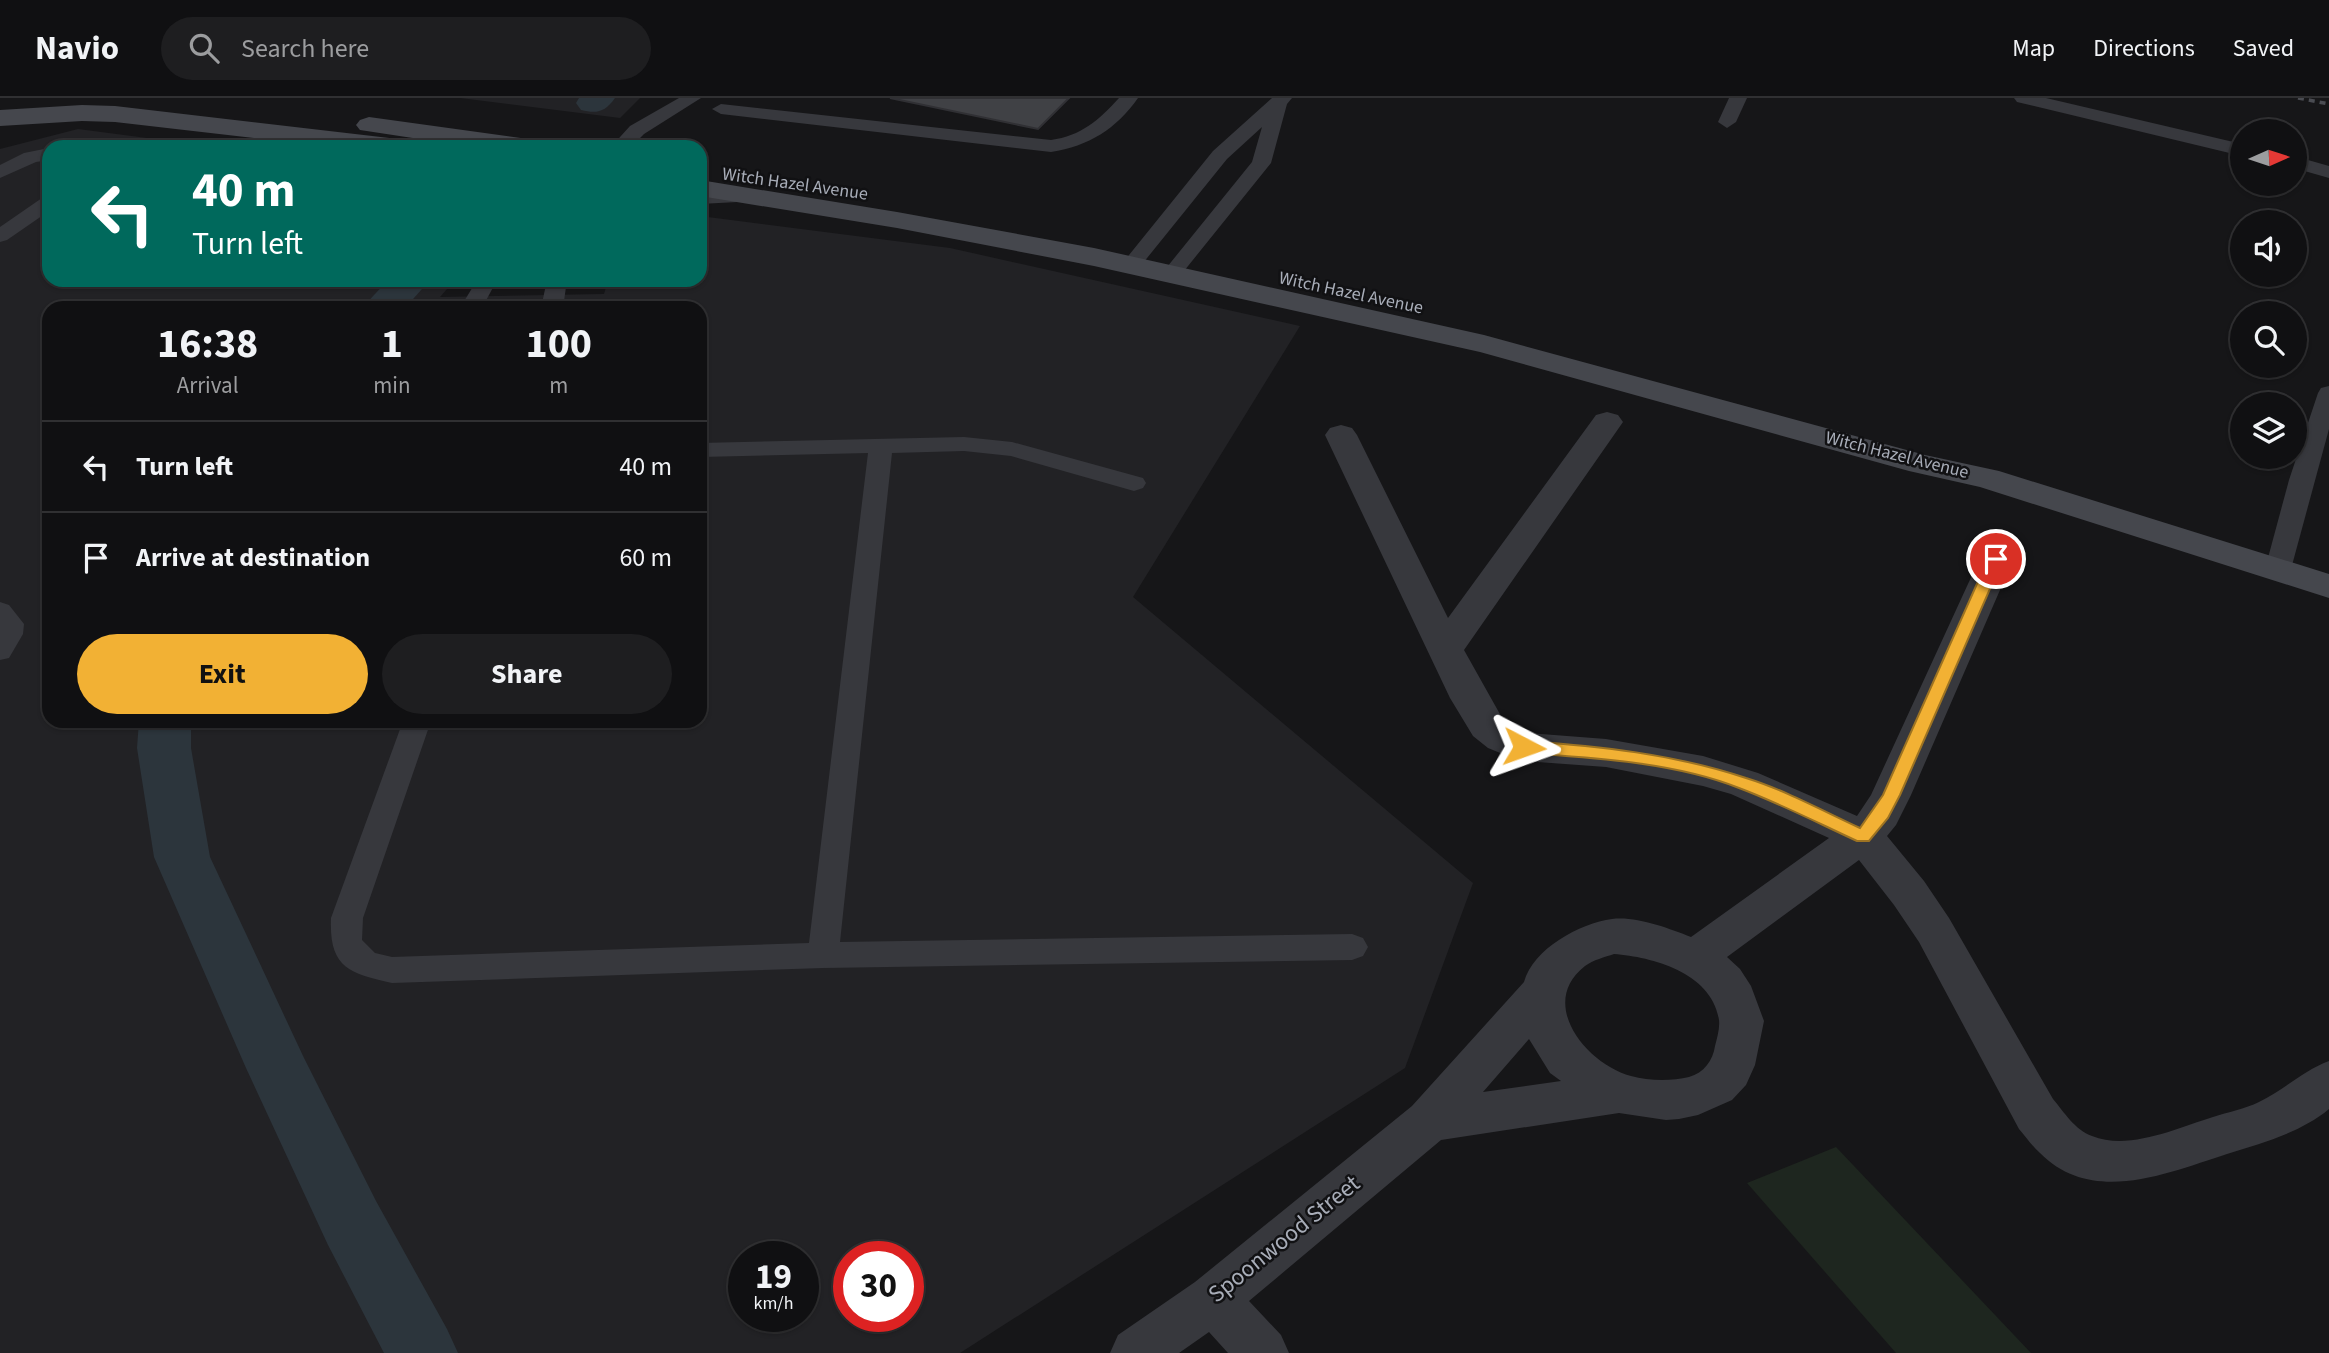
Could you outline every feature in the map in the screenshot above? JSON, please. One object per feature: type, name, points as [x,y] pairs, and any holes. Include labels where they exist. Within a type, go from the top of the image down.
[{"type":"street","points":[[0,118],[37,98]]},
{"type":"street","points":[[148,98],[474,140]]},
{"type":"street","points":[[0,118],[82,113],[115,114],[338,140]]},
{"type":"street","name":"Witch Hazel Avenue","points":[[707,172],[955,209],[1139,256]]},
{"type":"street","name":"Witch Hazel Avenue","points":[[707,189],[1180,264],[1921,464],[1987,478],[2329,586]]},
{"type":"street","points":[[1445,649],[1607,422]]},
{"type":"street","points":[[1341,435],[1445,649],[1487,726],[1502,738],[1524,747],[1606,753],[1703,771],[1744,783],[1863,836],[1909,893],[1934,930],[2036,1114],[2057,1140],[2082,1156],[2118,1162],[2149,1158],[2269,1120],[2307,1098],[2329,1081]]},
{"type":"street","points":[[1695,957],[1863,836],[1882,814],[1996,559]]},
{"type":"street","points":[[1633,936],[1676,947],[1695,957],[1720,979],[1733,998],[1741,1019],[1737,1060],[1716,1086],[1685,1099],[1647,1101],[1617,1093],[1574,1069],[1550,1039],[1542,1013],[1541,994],[1554,964],[1584,942],[1633,936]]},
{"type":"street","name":"Spoonwood Street","points":[[1136,1353],[1213,1299],[1429,1121],[1541,994]]},
{"type":"street","points":[[1429,1121],[1617,1093]]},
{"type":"street","points":[[1213,1299],[1263,1353]]},
{"type":"lane","points":[[615,140],[657,98]]},
{"type":"lane","points":[[628,140],[649,122],[692,98]]},
{"type":"lane","points":[[722,109],[1051,146],[1073,144],[1087,138],[1102,127],[1129,98]]},
{"type":"lane","points":[[1727,122],[1738,98]]},
{"type":"lane","points":[[2023,98],[2230,146]]},
{"type":"lane","points":[[1139,256],[1220,155],[1281,101]]},
{"type":"lane","points":[[1180,264],[1261,163],[1281,101]]},
{"type":"lane","points":[[0,172],[31,157],[42,155]]},
{"type":"lane","points":[[2307,166],[2329,172]]},
{"type":"lane","points":[[707,198],[756,196]]},
{"type":"lane","points":[[0,236],[42,207]]},
{"type":"lane","points":[[2278,569],[2301,480],[2329,393]]},
{"type":"lane","points":[[707,450],[964,444],[1012,449],[1134,483]]},
{"type":"lane","points":[[822,955],[881,446]]},
{"type":"lane","points":[[0,611],[11,624],[10,634],[0,651]]},
{"type":"lane","points":[[414,728],[346,918],[346,944],[365,964],[392,970],[822,955],[1352,947]]},
{"type":"shaded area","points":[[460,98],[640,98],[620,118]]},
{"type":"shaded area","points":[[78,129],[162,140],[42,140],[42,287],[449,287],[440,297],[604,294],[606,287],[707,287],[707,217],[950,248],[1300,326],[1133,597],[1473,883],[1405,1068],[960,1353],[0,1353],[0,149]]},
{"type":"shaded area","points":[[1836,1147],[2031,1353],[1896,1353],[1747,1183]]},
{"type":"building","points":[[890,98],[1069,98],[1038,129]]},
{"type":"waterway","points":[[593,103],[598,98]]},
{"type":"waterway","points":[[389,301],[403,287]]},
{"type":"waterway","points":[[165,728],[164,748],[182,857],[277,1068],[352,1223],[422,1353]]},
{"type":"railway","points":[[2298,98],[2329,104]]},
{"type":"route","points":[[1524,747],[1606,753],[1703,771],[1744,783],[1863,836],[1882,814],[1892,795],[1996,559]]}]
